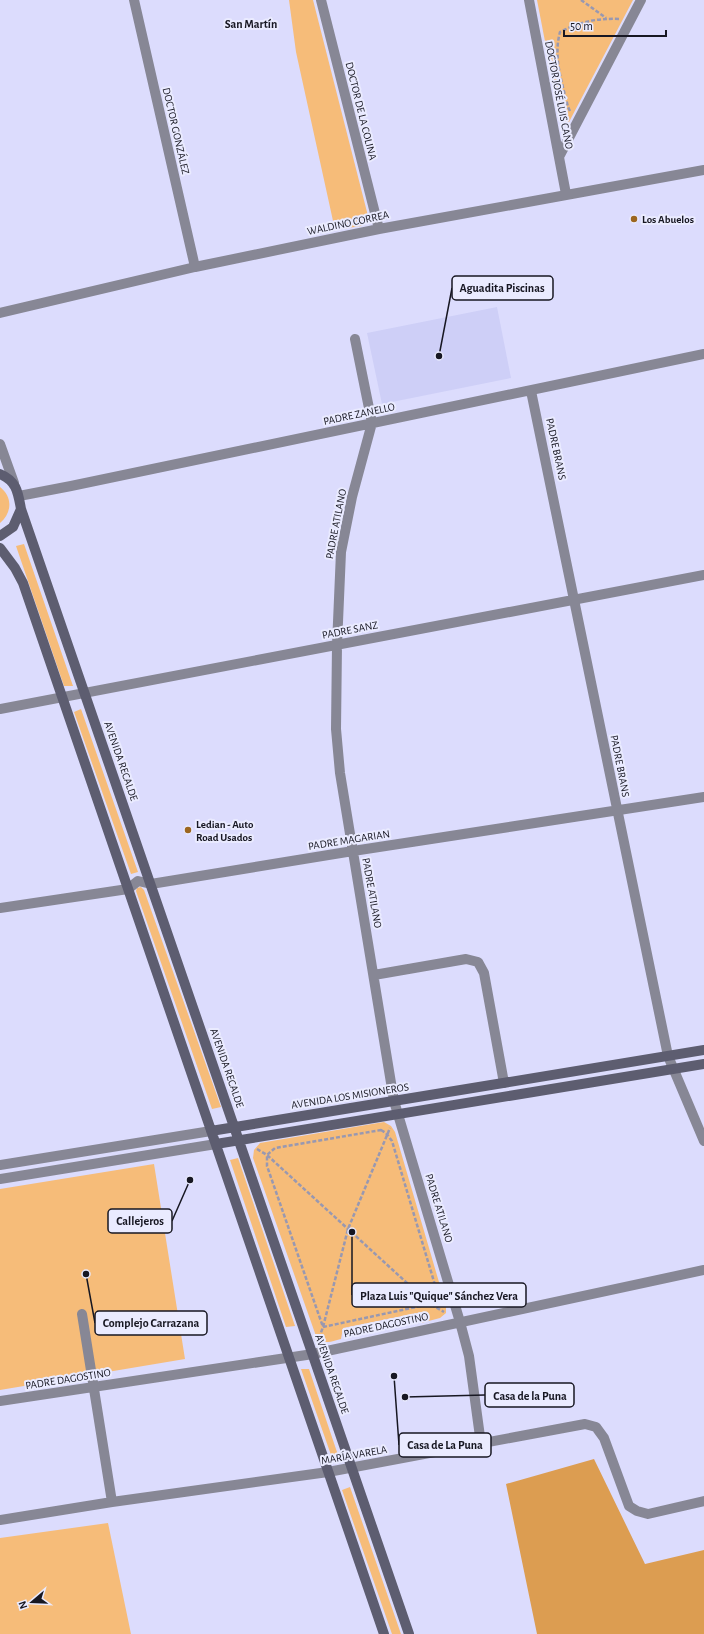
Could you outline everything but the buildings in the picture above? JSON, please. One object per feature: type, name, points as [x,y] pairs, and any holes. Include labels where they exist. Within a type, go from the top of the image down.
[{"type":"main road","points":[[0,474],[6,476],[14,483]]},
{"type":"main road","name":"AVENIDA RECALDE","points":[[14,483],[409,1634]]},
{"type":"main road","points":[[0,536],[13,527],[22,509]]},
{"type":"main road","points":[[0,548],[15,568],[22,584],[62,697],[384,1634]]},
{"type":"main road","name":"AVENIDA LOS MISIONEROS","points":[[211,1131],[704,1050]]},
{"type":"main road","points":[[216,1144],[704,1064]]},
{"type":"street","name":"DOCTOR GONZÁLEZ","points":[[134,0],[195,267]]},
{"type":"street","name":"DOCTOR DE LA COLINA","points":[[321,0],[379,229]]},
{"type":"street","name":"DOCTOR JOSÉ LUIS CANO","points":[[529,0],[566,194]]},
{"type":"street","points":[[559,157],[641,0]]},
{"type":"street","name":"WALDINO CORREA","points":[[0,313],[195,267],[379,229],[704,170]]},
{"type":"street","name":"PADRE ATILANO","points":[[355,339],[372,423],[352,497],[341,552],[337,645],[336,729],[340,773],[394,1101],[460,1322],[468,1356],[481,1444]]},
{"type":"street","name":"PADRE ZANELLO","points":[[19,496],[704,354]]},
{"type":"street","name":"PADRE BRANS","points":[[531,390],[668,1056],[672,1069],[704,1141]]},
{"type":"street","points":[[0,444],[14,483]]},
{"type":"street","name":"PADRE SANZ","points":[[0,710],[704,575]]},
{"type":"street","name":"PADRE MAGARIAN","points":[[0,908],[128,889],[138,881],[151,884],[353,851],[704,797]]},
{"type":"street","points":[[374,975],[466,959],[478,962],[484,973],[504,1083]]},
{"type":"street","name":"AVENIDA LOS MISIONEROS","points":[[0,1165],[211,1131]]},
{"type":"street","points":[[0,1179],[216,1144]]},
{"type":"street","name":"PADRE DAGOSTINO","points":[[0,1401],[313,1354],[704,1270]]},
{"type":"street","points":[[82,1314],[112,1502]]},
{"type":"street","name":"MARÍA VARELA","points":[[0,1520],[112,1502],[328,1472],[585,1424],[596,1427],[604,1438],[630,1506],[637,1511],[648,1514],[704,1500]]},
{"type":"path","points":[[581,0],[606,19]]},
{"type":"path","points":[[576,122],[568,107],[557,61],[557,45],[560,32],[576,24],[606,19],[631,20]]},
{"type":"path","points":[[313,1354],[323,1327],[348,1229],[386,1133],[398,1114]]},
{"type":"path","points":[[381,1130],[386,1133],[392,1141],[438,1295],[430,1304],[323,1327],[267,1166],[267,1155],[275,1148],[381,1130]]},
{"type":"path","points":[[239,1140],[267,1155],[430,1304],[460,1322]]},
{"type":"shaded area","points":[[289,0],[313,0],[368,216],[367,222],[361,226],[335,230],[296,52]]},
{"type":"shaded area","points":[[537,0],[633,0],[569,122],[564,123],[560,119]]},
{"type":"shaded area","points":[[497,307],[511,378],[382,404],[367,333]]},
{"type":"shaded area","points":[[0,487],[7,495],[9,500],[9,510],[7,515],[0,523]]},
{"type":"shaded area","points":[[24,544],[73,686],[64,686],[16,546]]},
{"type":"shaded area","points":[[81,709],[138,872],[131,874],[74,712]]},
{"type":"shaded area","points":[[141,887],[144,890],[221,1107],[212,1109],[136,891],[137,888]]},
{"type":"shaded area","points":[[384,1122],[391,1126],[395,1132],[446,1306],[446,1313],[440,1318],[421,1323],[422,1312],[343,1328],[341,1339],[325,1342],[316,1336],[253,1158],[254,1150],[260,1143]]},
{"type":"shaded area","points":[[238,1158],[295,1326],[286,1327],[230,1160]]},
{"type":"shaded area","points":[[154,1164],[185,1359],[0,1390],[0,1189]]},
{"type":"shaded area","points":[[301,1369],[309,1369],[338,1455],[331,1455]]},
{"type":"shaded area","points":[[594,1459],[645,1564],[704,1550],[704,1634],[537,1634],[506,1484]]},
{"type":"shaded area","points":[[350,1487],[401,1634],[392,1634],[342,1490]]},
{"type":"shaded area","points":[[108,1523],[131,1634],[0,1634],[0,1538]]},
{"type":"place","name":"Los Abuelos","points":[[634,219]]},
{"type":"place","name":"Aguadita Piscinas","points":[[439,356]]},
{"type":"place","name":"Ledian - Auto Road Usados","points":[[188,830]]},
{"type":"place","name":"Callejeros","points":[[190,1180]]},
{"type":"place","name":"Plaza Luis \"Quique\" Sánchez Vera","points":[[352,1232]]},
{"type":"place","name":"Complejo Carrazana","points":[[86,1274]]},
{"type":"place","name":"Casa de La Puna","points":[[394,1376]]},
{"type":"place","name":"Casa de la Puna","points":[[405,1397]]},
{"type":"district","name":"San Martín","points":[[251,24]]}]
